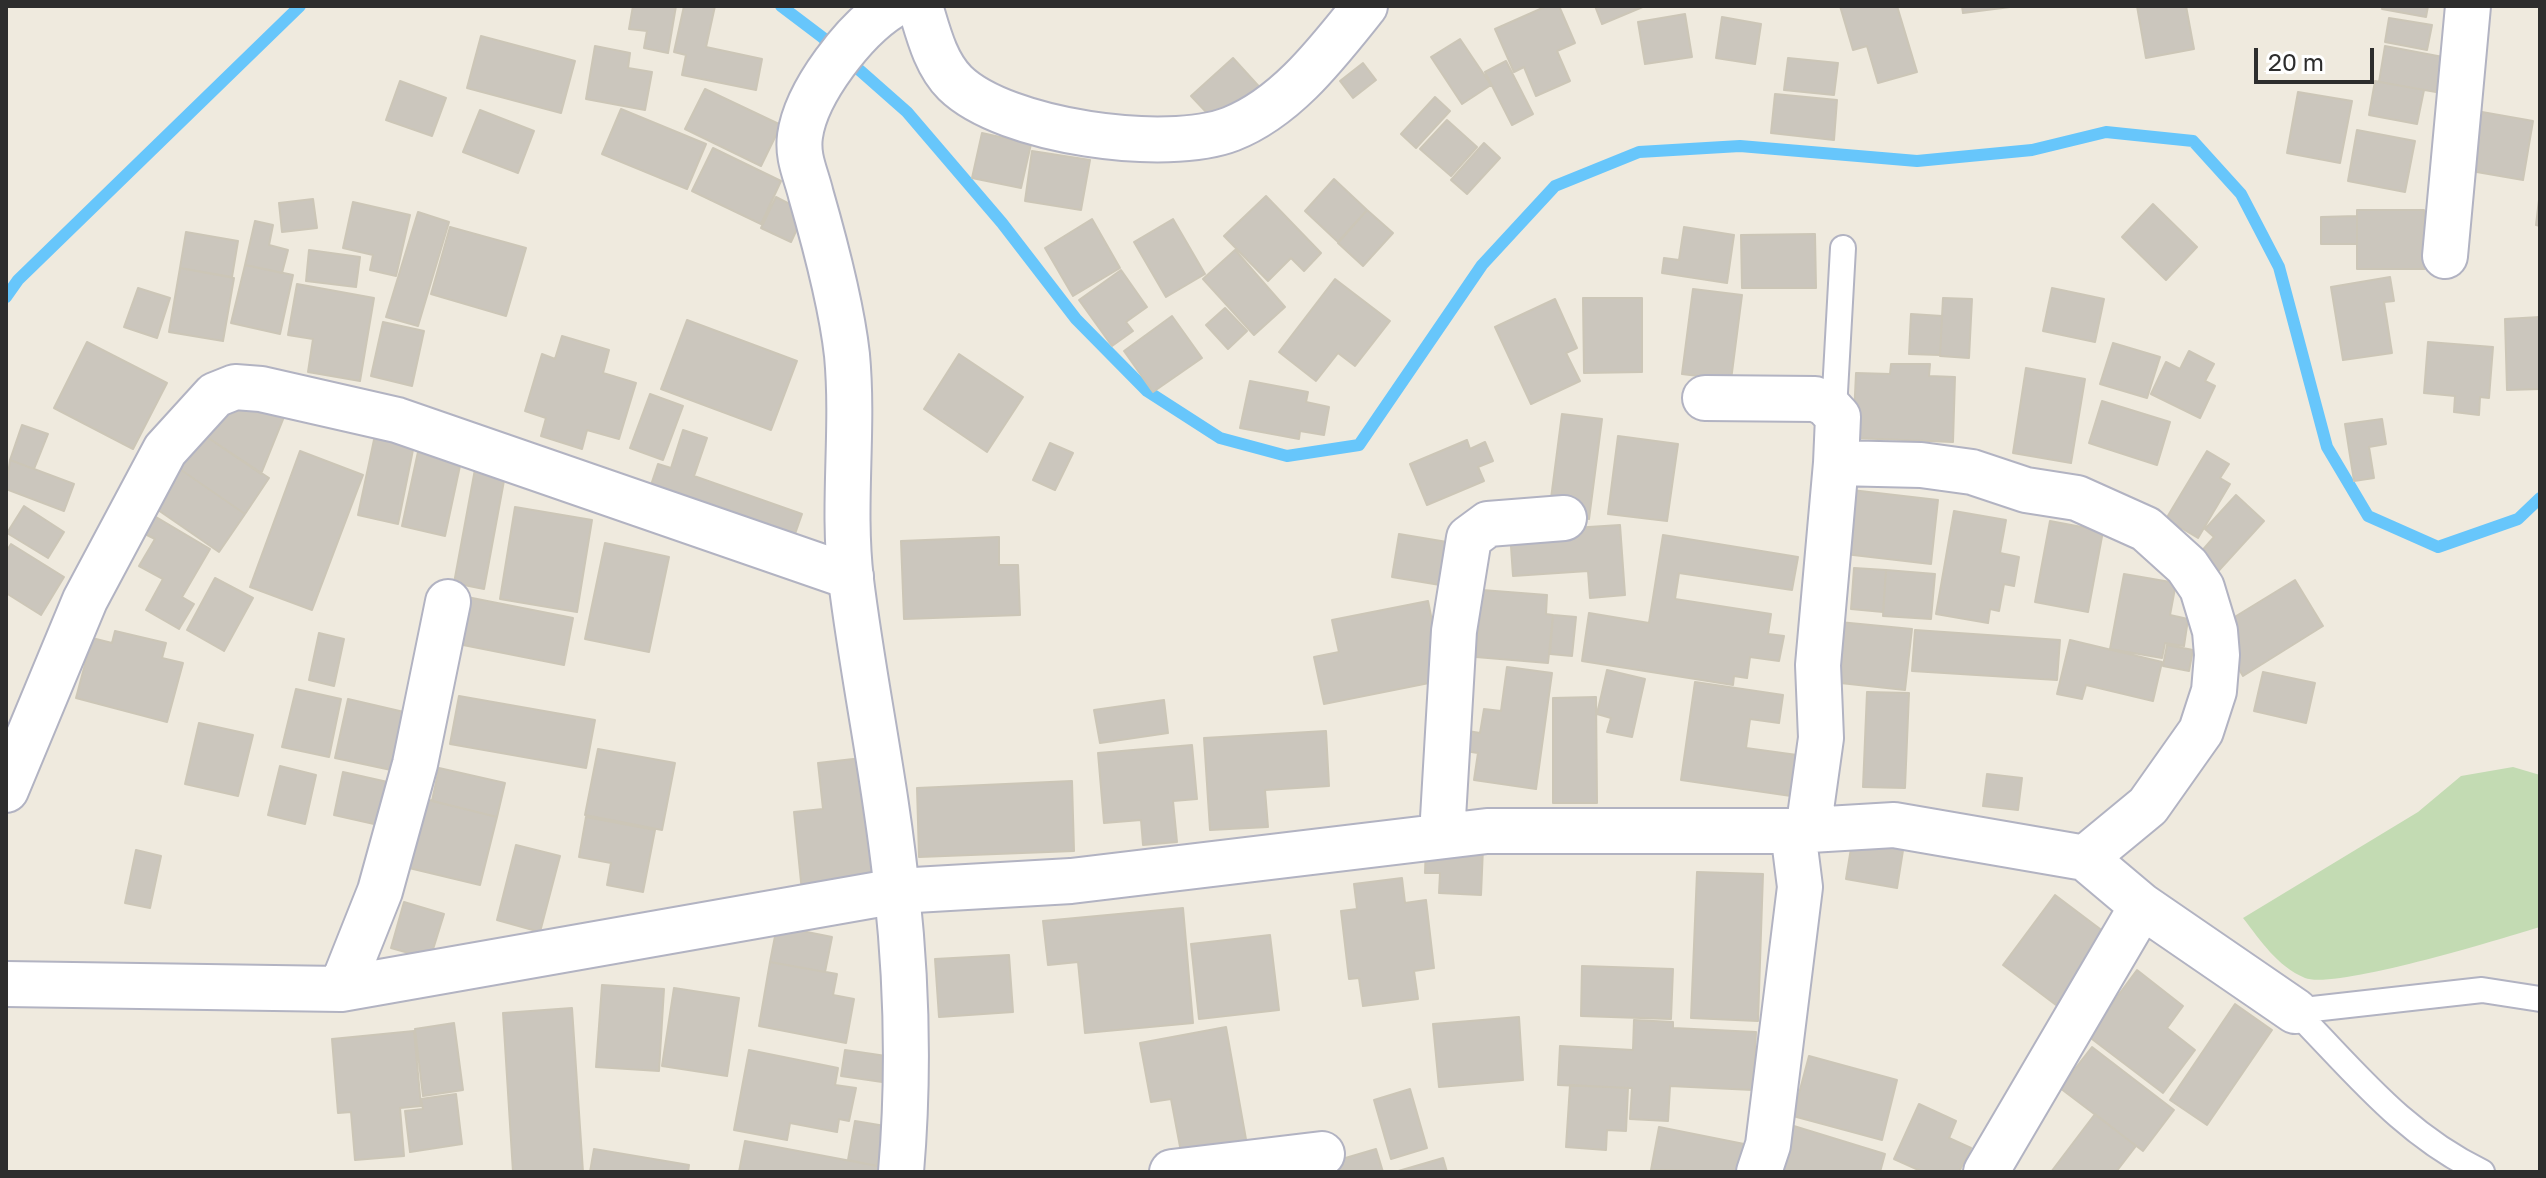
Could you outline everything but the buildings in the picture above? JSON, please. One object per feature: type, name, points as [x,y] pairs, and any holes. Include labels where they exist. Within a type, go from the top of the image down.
[{"type":"street","points":[[920,6],[936,53],[954,83],[976,98],[1036,122],[1152,141],[1231,129],[1272,105],[1296,86],[1365,6]]},
{"type":"street","points":[[2445,256],[2468,6]]},
{"type":"street","points":[[883,12],[811,97],[803,119],[800,161],[811,195],[846,351],[850,404],[846,465],[851,577],[897,891],[906,998],[907,1105],[901,1172]]},
{"type":"street","points":[[6,790],[85,600],[165,450],[215,395],[235,387],[261,389],[397,420],[851,577]]},
{"type":"street","points":[[1705,398],[1815,399],[1834,410],[1840,431],[1818,665],[1821,738],[1801,831],[1800,887],[1768,1145],[1759,1172]]},
{"type":"street","points":[[1836,463],[1921,465],[1972,472],[2026,490],[2077,498],[2146,529],[2187,566],[2202,588],[2215,631],[2217,655],[2214,691],[2201,731],[2148,806],[2085,858]]},
{"type":"street","points":[[1442,835],[1454,631],[1469,538],[1488,524],[1564,518]]},
{"type":"street","points":[[341,989],[380,891],[415,764],[448,602]]},
{"type":"street","points":[[6,984],[341,989],[897,891],[1071,881],[1487,831],[1801,831],[1894,825],[2085,858],[2142,906],[2295,1011]]},
{"type":"street","points":[[1986,1172],[2142,906]]},
{"type":"street","points":[[1172,1172],[1322,1154]]},
{"type":"lane","points":[[1834,410],[1843,248]]},
{"type":"lane","points":[[2295,1011],[2482,990],[2540,999]]},
{"type":"lane","points":[[2295,1011],[2403,1123],[2445,1154],[2482,1172]]},
{"type":"green space","points":[[2513,767],[2540,775],[2540,927],[2419,962],[2322,980],[2305,978],[2286,967],[2243,918],[2418,812],[2461,776]]},
{"type":"waterway","points":[[6,297],[18,280],[300,6]]},
{"type":"waterway","points":[[781,6],[822,37],[907,112],[1002,223],[1076,319],[1147,391],[1220,438],[1287,456],[1359,445],[1482,265],[1555,186],[1639,152],[1740,146],[1917,161],[2032,150],[2106,132],[2193,141],[2241,194],[2279,267],[2327,447],[2368,516],[2438,547],[2518,519],[2540,498]]}]
